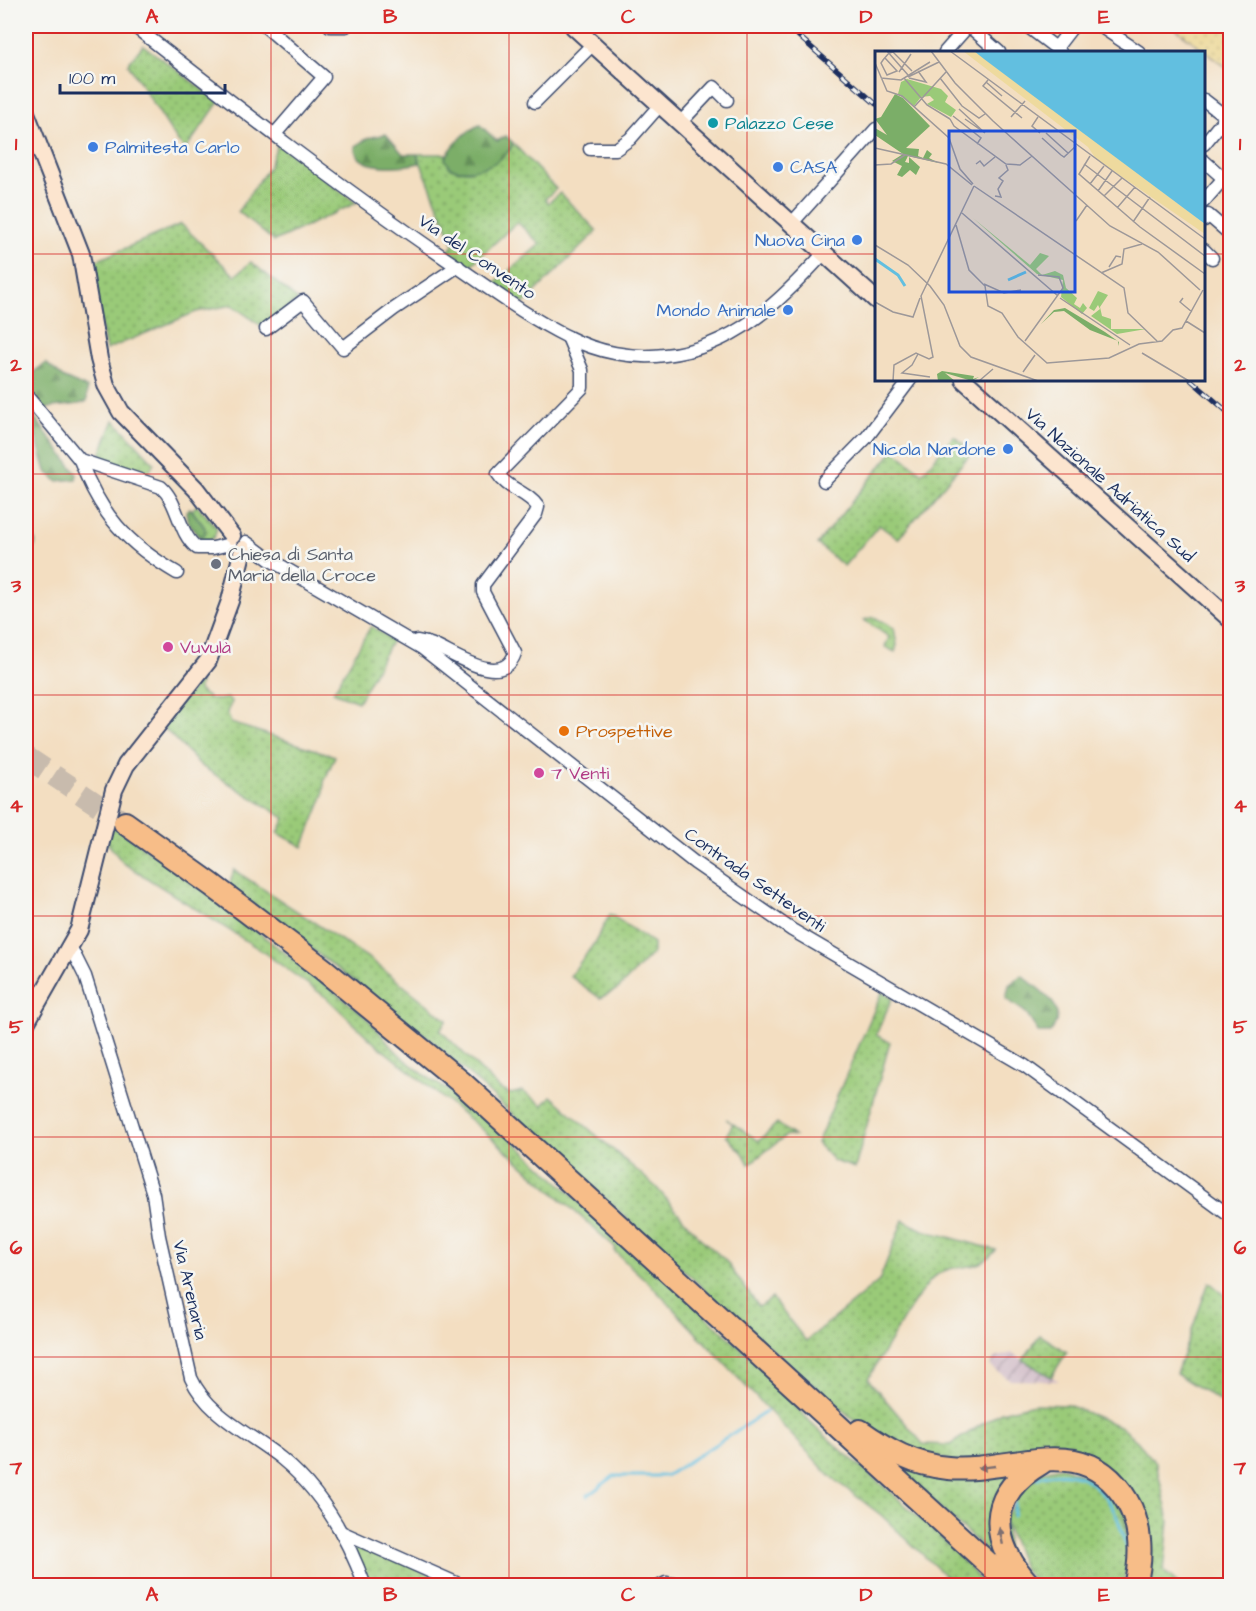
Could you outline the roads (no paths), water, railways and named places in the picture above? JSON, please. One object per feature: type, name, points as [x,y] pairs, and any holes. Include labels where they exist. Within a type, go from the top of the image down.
[{"type":"highway","points":[[125,824],[240,906],[407,1036],[511,1127],[1013,1586]]},
{"type":"highway","points":[[797,1388],[886,1448],[914,1462],[961,1469],[1045,1460],[1073,1460],[1095,1468],[1123,1494],[1133,1513],[1138,1533],[1140,1560],[1135,1586]]},
{"type":"highway","points":[[1030,1586],[1005,1552],[999,1518],[1006,1494],[1014,1482],[1045,1460]]},
{"type":"highway","points":[[896,1479],[990,1586]]},
{"type":"main road","points":[[573,26],[875,299]]},
{"type":"main road","points":[[26,113],[81,254],[99,358],[106,385],[121,412],[196,489],[238,544],[231,596],[208,661],[126,765],[118,782],[79,930],[71,948],[26,1023]]},
{"type":"main road","name":"Via Nazionale Adriatica Sud","points":[[965,381],[1230,619]]},
{"type":"street","name":"Via del Convento","points":[[134,26],[390,220],[568,338],[612,353],[664,356],[715,344],[743,329],[764,312],[824,254]]},
{"type":"street","points":[[265,26],[324,77],[275,134]]},
{"type":"street","points":[[330,26],[346,26]]},
{"type":"street","points":[[946,51],[968,26],[998,51]]},
{"type":"street","points":[[1027,26],[1058,50],[1073,26]]},
{"type":"street","points":[[1100,26],[1134,51]]},
{"type":"street","points":[[535,102],[593,44]]},
{"type":"street","points":[[680,123],[714,87],[727,100]]},
{"type":"street","points":[[1205,101],[1228,118],[1205,142]]},
{"type":"street","points":[[590,148],[616,149],[630,139],[660,105]]},
{"type":"street","points":[[792,223],[875,130]]},
{"type":"street","points":[[1205,162],[1227,181],[1205,199]]},
{"type":"street","points":[[1205,218],[1208,214],[1230,234]]},
{"type":"street","points":[[266,329],[303,301],[343,348],[394,309],[458,266]]},
{"type":"street","points":[[407,638],[434,645],[475,666],[491,669],[505,666],[513,660],[515,653],[483,592],[483,585],[536,514],[538,507],[531,498],[501,480],[498,474],[582,388],[582,370],[568,338]]},
{"type":"street","points":[[824,481],[867,437],[909,381]]},
{"type":"street","points":[[26,395],[80,460],[93,494],[117,527],[157,561],[177,573]]},
{"type":"street","points":[[80,460],[161,487],[169,496],[188,539],[197,548],[238,544]]},
{"type":"street","name":"Contrada Setteventi","points":[[238,544],[255,556],[269,559],[407,638],[695,863],[792,930],[1025,1066],[1230,1216]]},
{"type":"street","name":"Via Arenaria","points":[[71,948],[85,976],[153,1194],[159,1236],[191,1378],[198,1394],[211,1407],[284,1461],[315,1495],[351,1549],[364,1586]]},
{"type":"street","points":[[341,1532],[463,1586]]},
{"type":"street","points":[[660,1586],[679,1583],[684,1586]]},
{"type":"waterway","points":[[587,1496],[614,1476],[666,1476],[766,1412]]},
{"type":"waterway","points":[[1037,1478],[1056,1474],[1072,1475],[1086,1480],[1098,1489],[1116,1516],[1126,1549]]},
{"type":"waterway","points":[[1013,1516],[1015,1503]]},
{"type":"tunnel","points":[[26,757],[125,823]]},
{"type":"railway","points":[[787,26],[875,103]]},
{"type":"railway","points":[[1192,381],[1230,414]]},
{"type":"place","name":"Palazzo Cese","points":[[713,123]]},
{"type":"place","name":"Palmitesta Carlo","points":[[93,147]]},
{"type":"place","name":"CASA","points":[[778,167]]},
{"type":"place","name":"Nuova Cina","points":[[857,240]]},
{"type":"place","name":"Mondo Animale","points":[[788,310]]},
{"type":"place","name":"Nicola Nardone","points":[[1008,449]]},
{"type":"place","name":"Chiesa di Santa Maria della Croce","points":[[216,564]]},
{"type":"place","name":"Vuvulà","points":[[168,647]]},
{"type":"place","name":"Prospettive","points":[[564,731]]},
{"type":"place","name":"7 Venti","points":[[539,773]]}]
